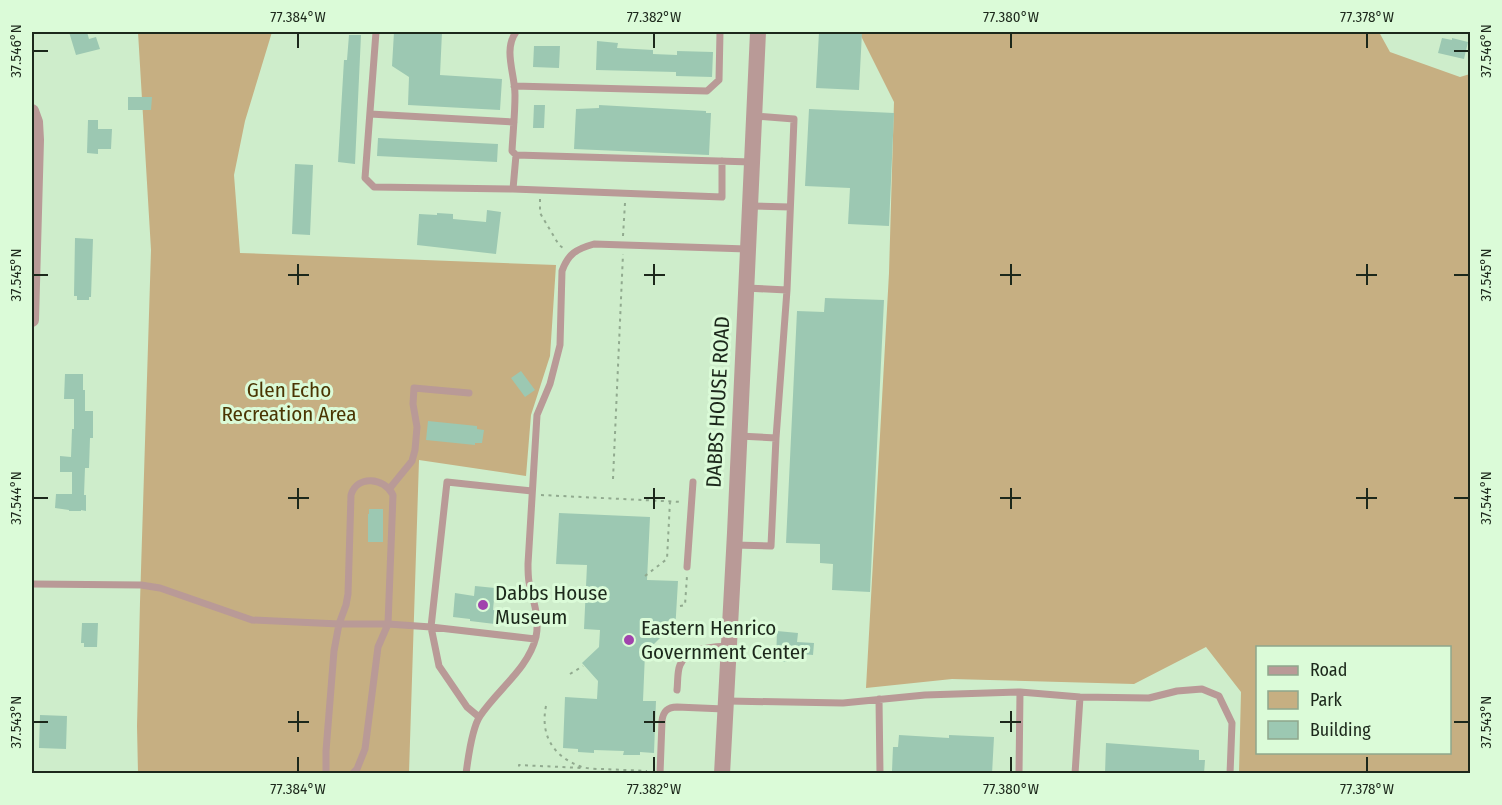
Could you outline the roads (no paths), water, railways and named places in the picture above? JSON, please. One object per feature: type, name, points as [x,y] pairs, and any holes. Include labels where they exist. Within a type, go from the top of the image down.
[{"type":"street","name":"DABBS HOUSE ROAD","points":[[722,774],[758,32]]},
{"type":"street","points":[[32,111],[36,122],[37,140],[32,320]]},
{"type":"lane","points":[[376,32],[365,178],[374,187],[513,189],[722,197],[723,161]]},
{"type":"lane","points":[[516,32],[512,38],[510,60],[515,93],[512,151],[516,155],[752,162]]},
{"type":"lane","points":[[514,86],[707,91],[719,80],[720,32]]},
{"type":"lane","points":[[370,114],[514,122]]},
{"type":"lane","points":[[734,545],[771,546],[787,290],[794,119],[754,116]]},
{"type":"lane","points":[[513,189],[516,155]]},
{"type":"lane","points":[[750,206],[790,207]]},
{"type":"lane","points":[[466,774],[468,752],[479,717],[531,652],[538,626],[528,564],[537,416],[550,384],[560,345],[562,271],[566,261],[580,248],[594,244],[747,249]]},
{"type":"lane","points":[[746,288],[787,290]]},
{"type":"lane","points":[[390,488],[412,461],[415,450],[417,436],[413,404],[414,387],[469,393]]},
{"type":"lane","points":[[739,436],[776,438]]},
{"type":"lane","points":[[326,774],[334,651],[348,594],[351,495],[353,488],[360,483],[371,481],[383,483],[390,488],[393,495],[388,624],[378,647],[365,749],[357,769],[352,774]]},
{"type":"lane","points":[[479,717],[466,707],[439,666],[431,627],[447,482],[532,491]]},
{"type":"lane","points":[[687,567],[693,482]]},
{"type":"lane","points":[[32,584],[141,585],[160,588],[252,620],[388,624],[535,639]]},
{"type":"lane","points":[[677,690],[681,664],[687,657],[704,647],[728,646]]},
{"type":"lane","points":[[660,774],[663,715],[671,707],[843,703],[925,695],[1020,692],[1080,697],[1149,698],[1177,691],[1202,689],[1219,696],[1232,723],[1230,774]]},
{"type":"lane","points":[[1019,774],[1020,692]]},
{"type":"lane","points":[[1075,774],[1080,697]]},
{"type":"lane","points":[[879,699],[880,774]]},
{"type":"place","name":"Dabbs House Museum","points":[[483,605]]},
{"type":"place","name":"Eastern Henrico Government Center","points":[[629,640]]},
{"type":"park label","name":"Glen Echo Recreation Area","points":[[289,402]]}]
